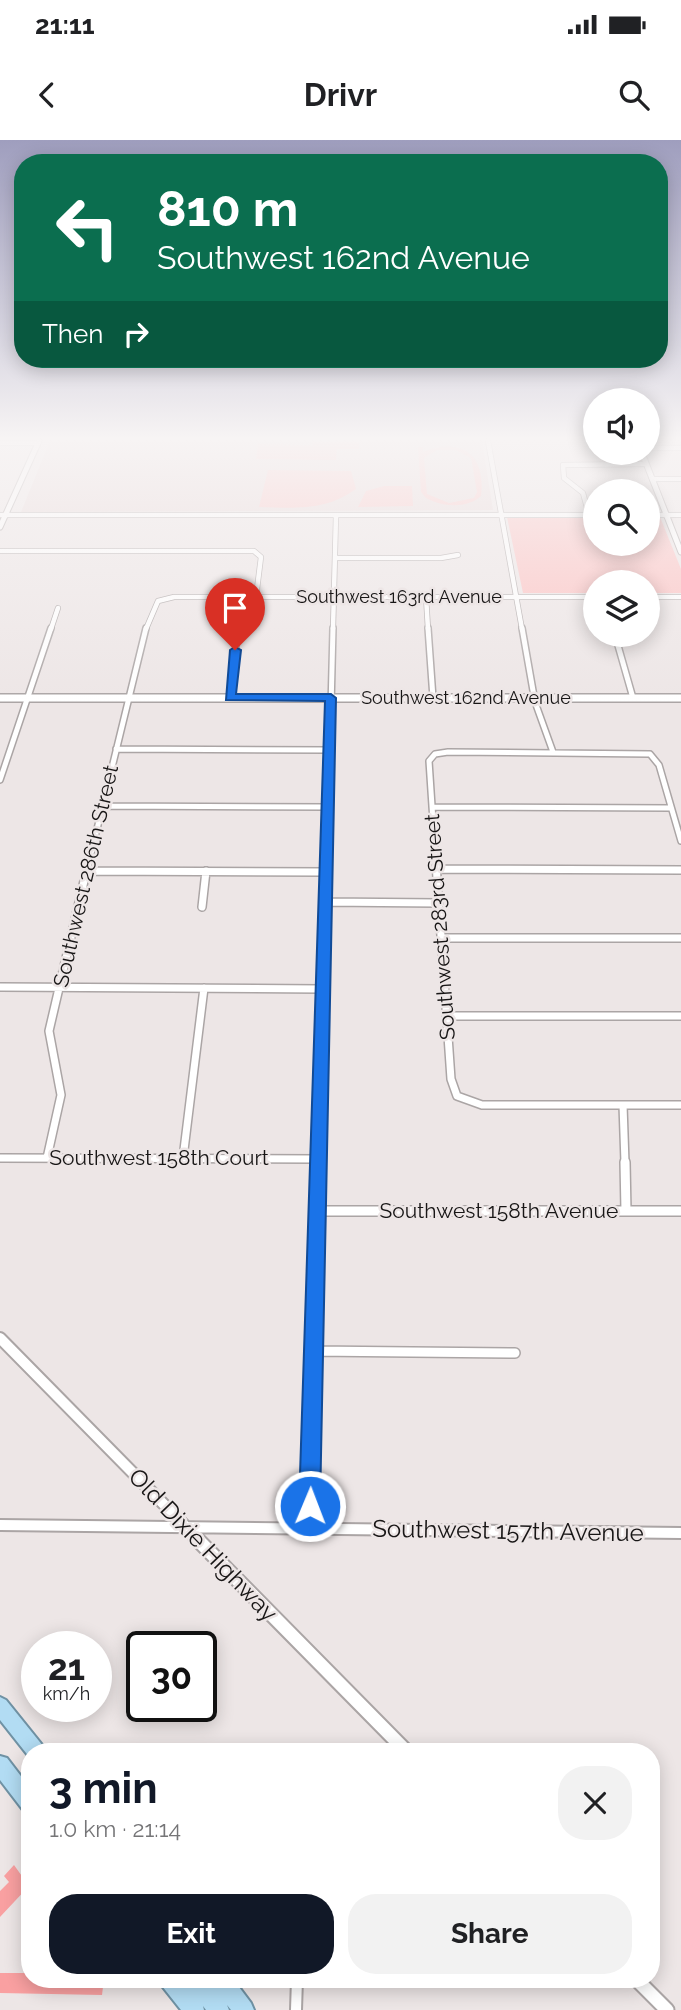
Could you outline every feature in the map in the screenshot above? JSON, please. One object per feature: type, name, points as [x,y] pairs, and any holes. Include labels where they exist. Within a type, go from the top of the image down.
[{"type":"highway","points":[[0,1706],[30,1743]]},
{"type":"highway","points":[[0,1765],[21,1792]]},
{"type":"highway","points":[[176,1988],[194,2010]]},
{"type":"highway","points":[[201,1988],[219,2010]]},
{"type":"highway","points":[[227,1988],[244,2010]]},
{"type":"street","points":[[309,1529],[336,528]]},
{"type":"street","points":[[504,528],[534,698],[553,752],[650,754],[658,762],[681,841]]},
{"type":"street","points":[[672,528],[681,552]]},
{"type":"street","points":[[0,551],[257,552],[261,556],[256,597]]},
{"type":"street","points":[[335,558],[441,558],[457,555]]},
{"type":"street","points":[[426,597],[433,698]]},
{"type":"street","name":"Southwest 163rd Avenue","points":[[161,599],[583,597]]},
{"type":"street","points":[[660,597],[681,597]]},
{"type":"street","name":"Southwest 286th Street","points":[[47,1158],[60,1097],[48,1041],[142,634],[161,599]]},
{"type":"street","points":[[0,780],[58,608]]},
{"type":"street","points":[[230,698],[238,629]]},
{"type":"street","points":[[618,647],[633,698]]},
{"type":"street","name":"Southwest 162nd Avenue","points":[[0,698],[681,698]]},
{"type":"street","points":[[116,749],[329,750]]},
{"type":"street","name":"Southwest 283rd Street","points":[[553,752],[435,754],[429,763],[452,1086],[461,1100],[482,1105],[623,1105]]},
{"type":"street","points":[[102,806],[327,807]]},
{"type":"street","points":[[432,807],[671,808]]},
{"type":"street","points":[[436,869],[681,870]]},
{"type":"street","points":[[87,871],[326,872]]},
{"type":"street","points":[[202,907],[206,871]]},
{"type":"street","points":[[325,902],[438,903]]},
{"type":"street","points":[[441,938],[681,938]]},
{"type":"street","points":[[0,987],[322,989]]},
{"type":"street","points":[[183,1158],[204,988]]},
{"type":"street","points":[[446,1016],[681,1016]]},
{"type":"street","points":[[626,1211],[624,1187],[628,1138],[623,1105],[681,1105]]},
{"type":"street","name":"Southwest 158th Court","points":[[0,1158],[318,1159]]},
{"type":"street","name":"Southwest 158th Avenue","points":[[316,1211],[681,1211]]},
{"type":"street","name":"Old Dixie Highway","points":[[0,1338],[398,1743]]},
{"type":"street","points":[[313,1352],[515,1353]]},
{"type":"street","name":"Southwest 157th Avenue","points":[[0,1525],[681,1533]]},
{"type":"street","points":[[296,2010],[297,1988]]},
{"type":"street","points":[[645,1988],[667,2010]]},
{"type":"shaded area","points":[[509,528],[583,528],[583,556],[660,556],[660,528],[665,528],[681,569],[681,593],[660,593],[660,570],[583,570],[583,593],[523,593]]},
{"type":"building","points":[[14,1865],[21,1875],[21,1895],[0,1917],[0,1891],[9,1882],[4,1876]]},
{"type":"building","points":[[0,1973],[21,1973],[21,1988],[103,1988],[102,1995],[0,1993]]},
{"type":"route","points":[[235,650],[230,698],[331,698],[310,1506]]}]
